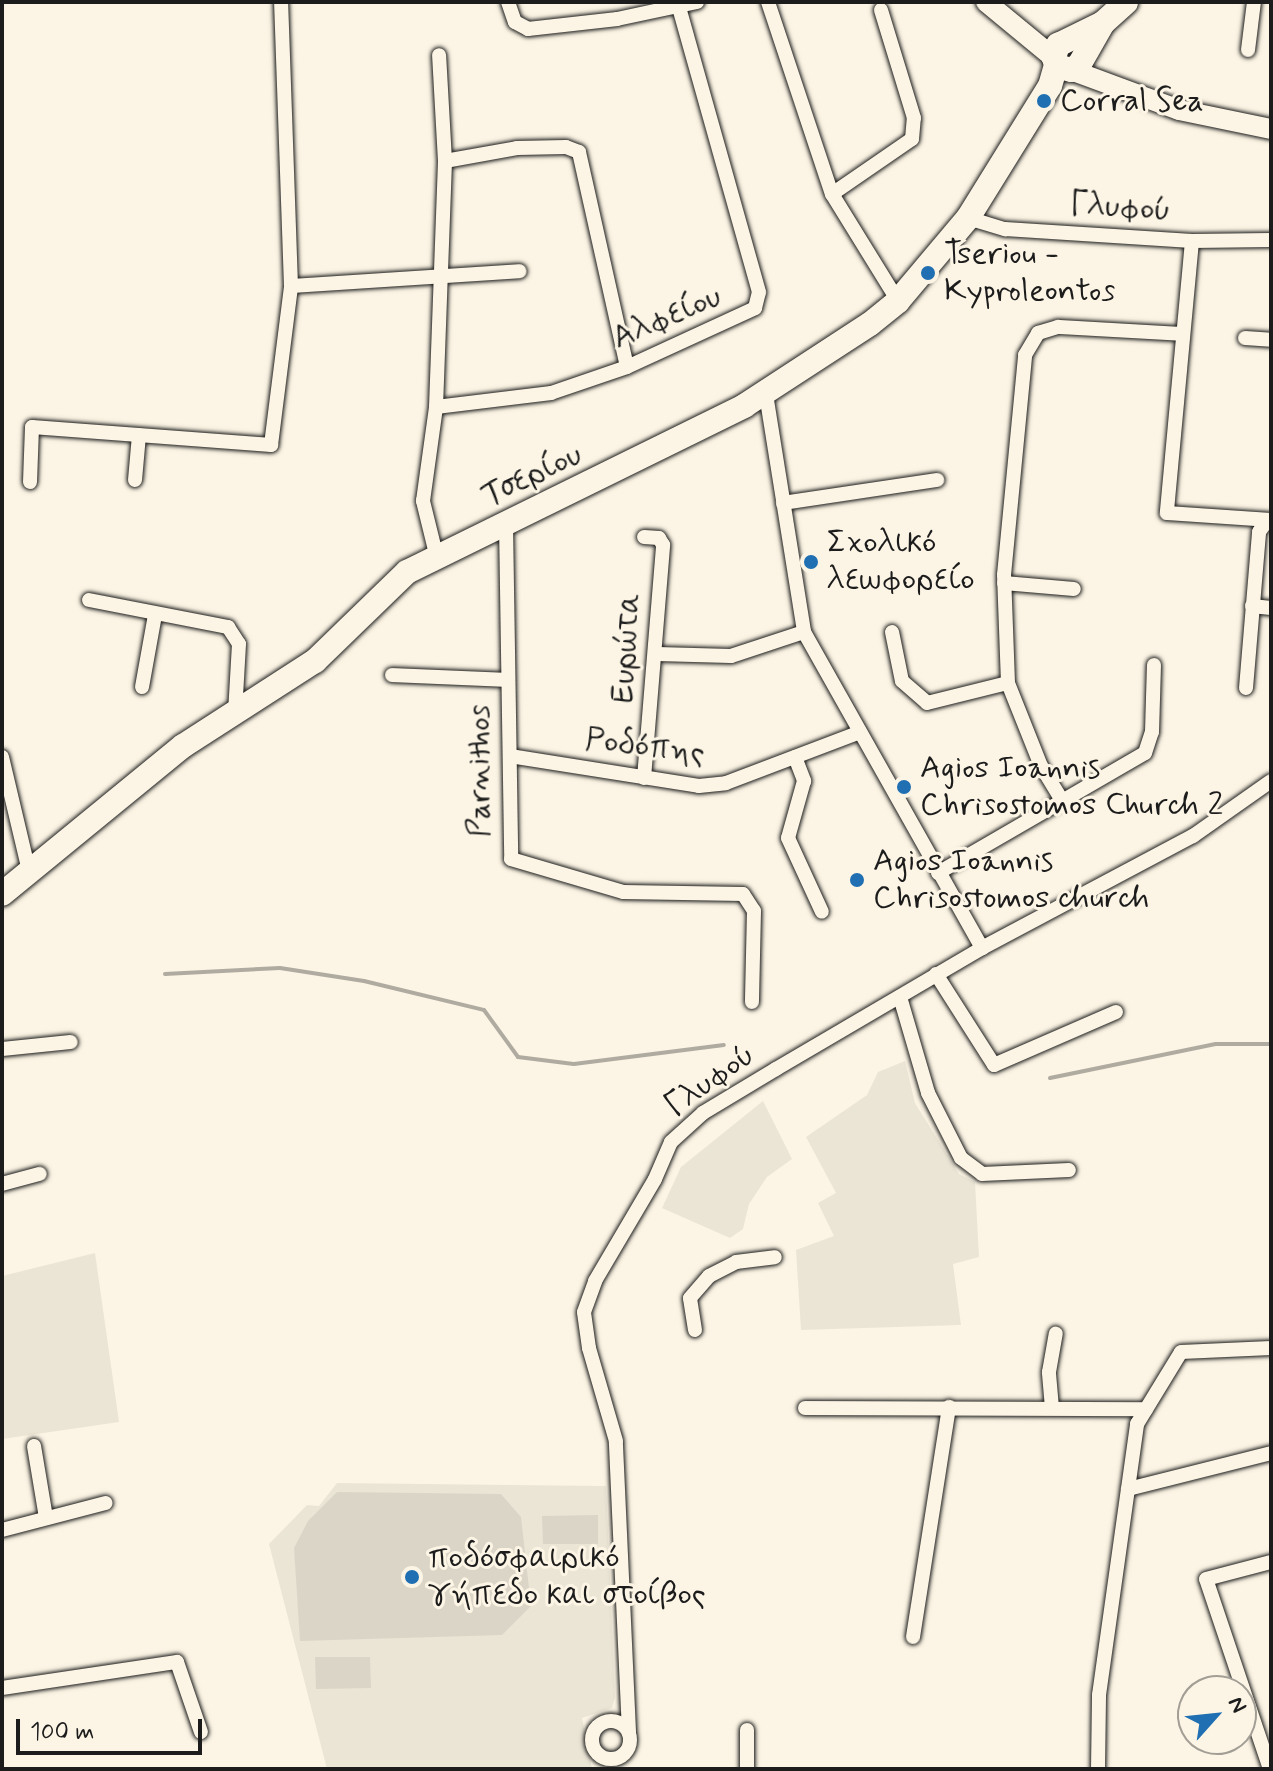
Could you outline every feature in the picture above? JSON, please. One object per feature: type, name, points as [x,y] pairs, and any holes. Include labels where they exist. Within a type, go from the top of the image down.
[{"type":"main road","name":"Τσερίου","points":[[2,894],[30,875],[183,746],[315,661],[407,572],[436,554],[506,524],[766,394],[898,301],[968,218],[1069,63],[1103,23],[1126,2]]},
{"type":"street","points":[[30,482],[32,427],[271,445],[291,286],[281,2]]},
{"type":"street","points":[[508,2],[515,22],[536,28],[679,8],[697,2]]},
{"type":"street","points":[[768,2],[832,194],[898,301]]},
{"type":"street","points":[[986,2],[1069,63],[1179,110],[1271,129]]},
{"type":"street","points":[[1248,50],[1254,2]]},
{"type":"street","name":"Αλφείου","points":[[436,407],[551,393],[627,367],[746,315],[759,299],[679,8]]},
{"type":"street","points":[[832,194],[912,139],[914,118],[881,10]]},
{"type":"street","points":[[436,554],[423,501],[436,407],[441,278],[445,161],[439,55]]},
{"type":"street","points":[[445,161],[517,148],[566,147],[579,152],[627,367]]},
{"type":"street","name":"Γλυφού","points":[[968,218],[1005,229],[1192,241],[1271,240]]},
{"type":"street","points":[[1192,241],[1167,513],[1268,521]]},
{"type":"street","points":[[291,286],[520,271]]},
{"type":"street","points":[[1063,802],[1041,766],[1008,683],[1004,583],[1025,355],[1038,333],[1058,327],[1183,334]]},
{"type":"street","points":[[1245,338],[1271,340]]},
{"type":"street","points":[[766,394],[804,632],[982,948]]},
{"type":"street","points":[[135,480],[139,435]]},
{"type":"street","points":[[783,503],[937,480]]},
{"type":"street","points":[[1246,688],[1259,532],[1268,521]]},
{"type":"street","name":"Parnithos","points":[[506,524],[511,859],[623,892],[743,894],[754,911],[752,1002]]},
{"type":"street","name":"Ευρώτα","points":[[644,537],[659,538],[663,545],[657,654],[644,778]]},
{"type":"street","points":[[1004,583],[1074,589]]},
{"type":"street","points":[[89,600],[228,627],[235,634],[235,714]]},
{"type":"street","points":[[1252,606],[1271,608]]},
{"type":"street","points":[[142,687],[155,615]]},
{"type":"street","points":[[657,654],[731,656],[804,632]]},
{"type":"street","points":[[892,632],[902,681],[927,703],[1008,683]]},
{"type":"street","points":[[938,873],[1145,753],[1152,732],[1154,665]]},
{"type":"street","points":[[392,675],[508,680]]},
{"type":"street","name":"Ροδόπης","points":[[510,756],[676,786],[726,783],[860,732]]},
{"type":"street","points":[[2,757],[30,875]]},
{"type":"street","points":[[795,757],[804,781],[788,838],[822,912]]},
{"type":"street","name":"Γλυφού","points":[[629,1732],[616,1441],[589,1348],[584,1312],[595,1281],[655,1179],[671,1142],[703,1113],[936,974],[1193,836],[1271,781]]},
{"type":"street","points":[[936,974],[994,1065],[1116,1012]]},
{"type":"street","points":[[900,997],[928,1093],[961,1158],[982,1174],[1069,1170]]},
{"type":"street","points":[[2,1049],[71,1042]]},
{"type":"street","points":[[2,1184],[40,1174]]},
{"type":"street","points":[[695,1330],[690,1298],[709,1276],[736,1262],[775,1257]]},
{"type":"street","points":[[1052,1408],[1049,1372],[1056,1334]]},
{"type":"street","points":[[1098,1769],[1099,1695],[1137,1424],[1181,1352],[1271,1348]]},
{"type":"street","points":[[913,1637],[949,1407]]},
{"type":"street","points":[[805,1408],[1146,1409]]},
{"type":"street","points":[[34,1446],[46,1518]]},
{"type":"street","points":[[1128,1489],[1271,1453]]},
{"type":"street","points":[[2,1530],[106,1503]]},
{"type":"street","points":[[1270,1769],[1206,1579],[1271,1562]]},
{"type":"street","points":[[2,1688],[177,1662],[201,1732]]},
{"type":"street","points":[[627,1751],[609,1759],[600,1755],[592,1738],[603,1722],[622,1724],[629,1732],[627,1769]]},
{"type":"street","points":[[747,1730],[747,1769]]},
{"type":"shaded area","points":[[905,1061],[915,1103],[959,1174],[975,1182],[979,1257],[953,1264],[961,1325],[801,1330],[796,1250],[834,1236],[818,1203],[836,1193],[806,1137],[867,1095],[878,1072]]},
{"type":"shaded area","points":[[763,1101],[792,1159],[767,1177],[749,1204],[743,1229],[730,1238],[662,1208],[681,1167]]},
{"type":"shaded area","points":[[95,1253],[119,1422],[2,1439],[2,1276]]},
{"type":"shaded area","points":[[337,1483],[606,1486],[615,1697],[612,1708],[582,1718],[592,1769],[327,1769],[269,1544],[307,1505],[319,1506]]},
{"type":"shaded area","name":"ποδόσφαιρικό γήπεδο και στοίβος","points":[[337,1492],[501,1494],[521,1517],[531,1606],[502,1635],[300,1641],[294,1548],[308,1521]]},
{"type":"shaded area","points":[[598,1515],[598,1544],[543,1544],[542,1516]]},
{"type":"shaded area","points":[[315,1657],[370,1657],[371,1688],[316,1689]]},
{"type":"waterway","points":[[165,974],[280,968],[364,981],[484,1010],[518,1057],[574,1064],[724,1045]]},
{"type":"waterway","points":[[1050,1078],[1216,1044],[1271,1044]]},
{"type":"place","name":"Corral Sea","points":[[1044,101]]},
{"type":"place","name":"Tseriou - Kyproleontos","points":[[928,273]]},
{"type":"place","name":"Σχολικό λεωφορείο","points":[[811,562]]},
{"type":"place","name":"Agios Ioannis Chrisostomos Church 2","points":[[904,787]]},
{"type":"place","name":"Agios Ioannis Chrisostomos church","points":[[857,880]]},
{"type":"place","name":"ποδόσφαιρικό γήπεδο και στοίβος","points":[[412,1577]]}]
